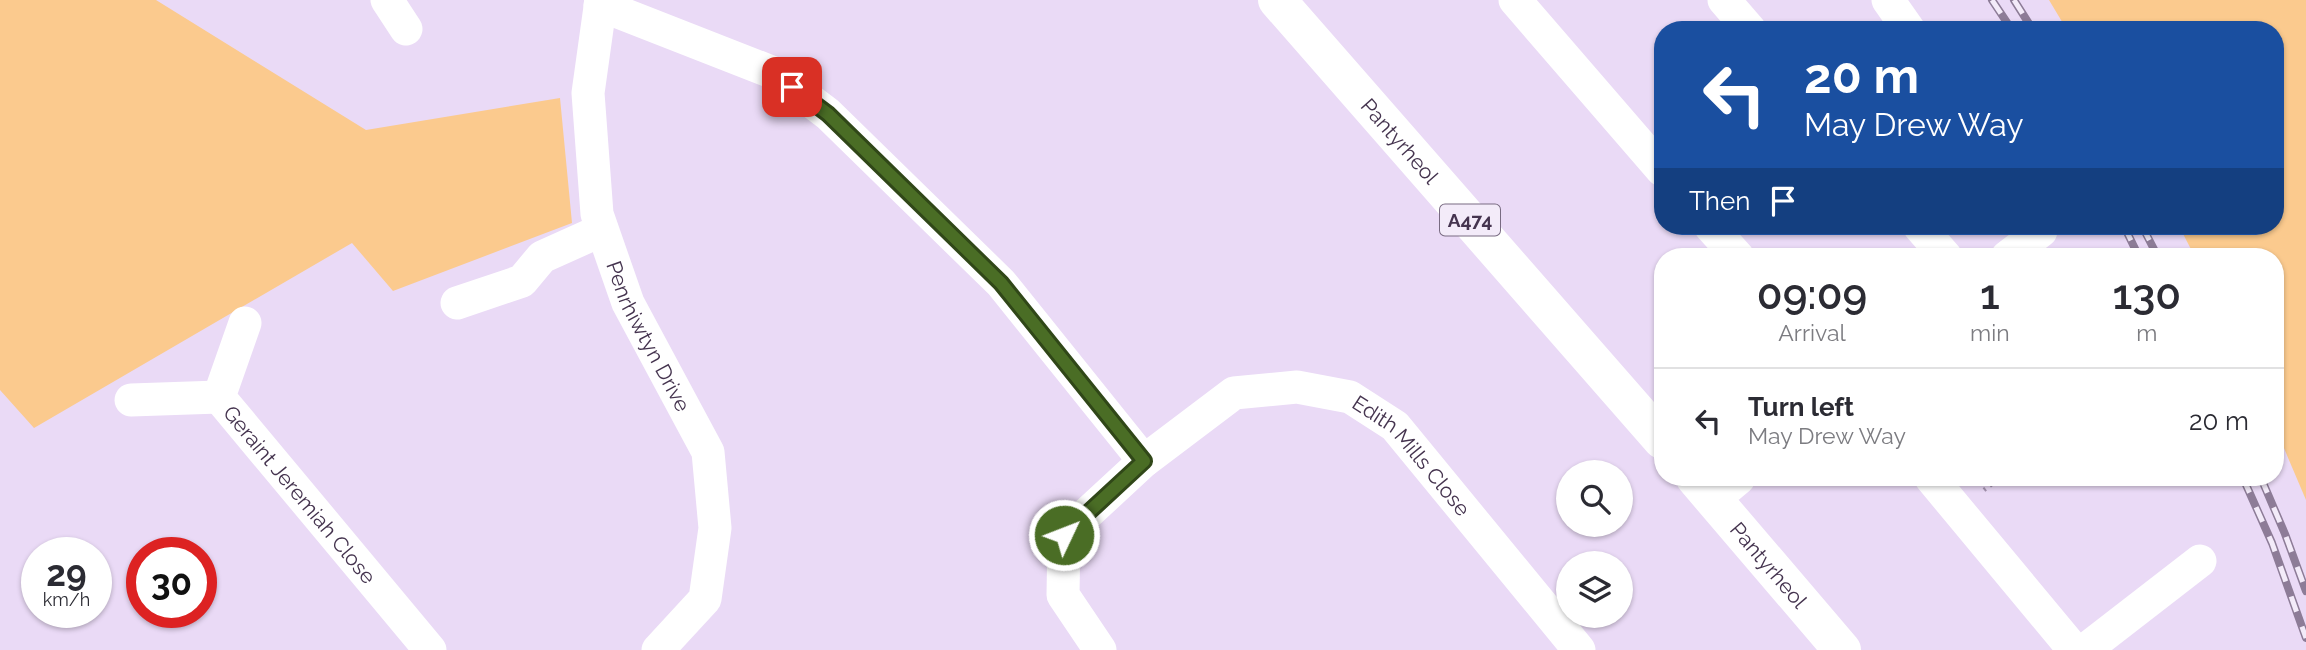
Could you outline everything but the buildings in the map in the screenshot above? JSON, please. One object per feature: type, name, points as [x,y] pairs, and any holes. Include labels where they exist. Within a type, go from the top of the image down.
[{"type":"main road","name":"Pantyrheol","points":[[1278,0],[1654,431]]},
{"type":"main road","name":"Pantyrheol","points":[[1717,486],[1842,650]]},
{"type":"street","points":[[387,0],[406,29]]},
{"type":"street","points":[[1515,0],[1654,161]]},
{"type":"street","points":[[1724,0],[1742,21]]},
{"type":"street","points":[[1888,0],[1903,21]]},
{"type":"street","points":[[601,2],[774,73],[828,114],[1001,283],[1144,461]]},
{"type":"street","name":"Penrhiwtyn Drive","points":[[601,2],[588,93],[597,214],[628,303],[708,452],[715,528],[705,599],[658,650]]},
{"type":"street","points":[[457,303],[522,281],[542,257],[602,230]]},
{"type":"street","points":[[1718,235],[1730,248]]},
{"type":"street","points":[[1927,235],[1939,248]]},
{"type":"street","points":[[2017,248],[2031,235]]},
{"type":"street","name":"Geraint Jeremiah Close","points":[[245,323],[219,397],[430,650]]},
{"type":"street","name":"Edith Mills Close","points":[[1100,650],[1063,595],[1064,535],[1144,461],[1234,393],[1297,387],[1350,397],[1395,426],[1579,650]]},
{"type":"street","points":[[131,400],[219,397]]},
{"type":"street","points":[[1938,486],[2074,650]]},
{"type":"street","points":[[2085,650],[2200,561]]},
{"type":"shaded area","points":[[0,0],[156,0],[366,130],[560,98],[572,223],[393,291],[352,243],[34,428],[0,390]]},
{"type":"shaded area","points":[[2049,0],[2306,0],[2306,500],[2284,448],[2284,248],[2190,248],[2184,235],[2284,235],[2284,21],[2062,21]]},
{"type":"railway","points":[[1992,0],[2006,21]]},
{"type":"railway","points":[[2014,0],[2027,21]]},
{"type":"railway","points":[[2128,235],[2135,248]]},
{"type":"railway","points":[[2147,235],[2153,248]]},
{"type":"railway","points":[[2247,486],[2272,543],[2306,638]]},
{"type":"railway","points":[[2264,486],[2306,591]]},
{"type":"route","points":[[792,87],[828,114],[1001,283],[1144,461],[1064,535]]}]
